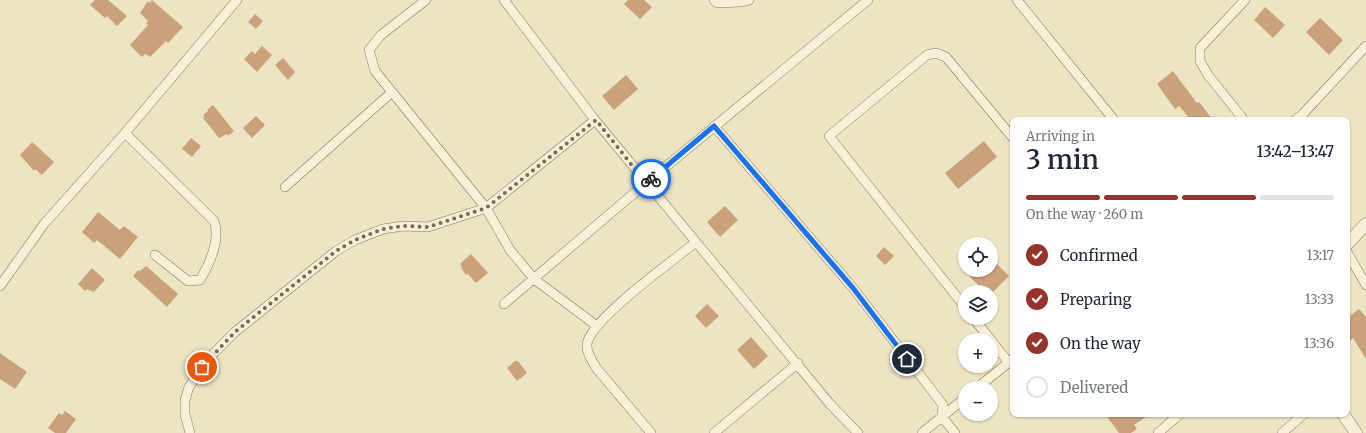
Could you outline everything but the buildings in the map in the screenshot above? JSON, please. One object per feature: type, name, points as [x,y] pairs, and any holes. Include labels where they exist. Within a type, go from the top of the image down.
[{"type":"street","points":[[0,286],[44,224],[125,133],[237,0]]},
{"type":"street","points":[[426,0],[380,34],[369,50],[375,71],[486,208],[510,250],[534,279],[597,326]]},
{"type":"street","points":[[504,0],[646,183],[798,363],[830,404],[858,433]]},
{"type":"street","points":[[714,0],[717,3],[728,3],[749,0]]},
{"type":"street","points":[[504,304],[714,126],[868,0]]},
{"type":"street","points":[[1017,0],[1112,117]]},
{"type":"street","points":[[1242,117],[1208,75],[1200,61],[1200,48],[1245,0]]},
{"type":"street","points":[[1299,117],[1366,47]]},
{"type":"street","points":[[958,298],[829,136],[927,56],[936,53],[946,57],[1010,134]]},
{"type":"street","points":[[285,187],[392,92]]},
{"type":"street","points":[[190,433],[185,414],[185,400],[189,387],[208,359],[235,332],[336,251],[355,240],[383,229],[403,226],[428,227],[486,208],[596,120]]},
{"type":"street","points":[[714,126],[853,288],[943,406],[942,416],[955,433]]},
{"type":"street","points":[[125,133],[214,221],[218,232],[208,267],[200,280],[188,281],[155,254]]},
{"type":"street","points":[[1350,241],[1366,224]]},
{"type":"street","points":[[651,433],[590,357],[587,345],[590,336],[604,318],[696,242]]},
{"type":"street","points":[[1350,257],[1366,285]]},
{"type":"street","points":[[979,325],[985,333]]},
{"type":"street","points":[[998,347],[1010,360]]},
{"type":"street","points":[[986,381],[1010,362]]},
{"type":"street","points":[[714,433],[798,363]]},
{"type":"street","points":[[922,433],[958,403]]},
{"type":"street","points":[[1158,433],[1177,417]]},
{"type":"street","points":[[1282,433],[1301,417]]},
{"type":"street","points":[[1345,417],[1356,433]]},
{"type":"way so far","points":[[202,367],[235,332],[284,290],[336,251],[355,240],[383,229],[394,226],[416,228],[428,227],[486,208],[596,120],[646,183],[651,179]]},
{"type":"route","points":[[651,179],[714,126],[853,288],[907,359]]}]
